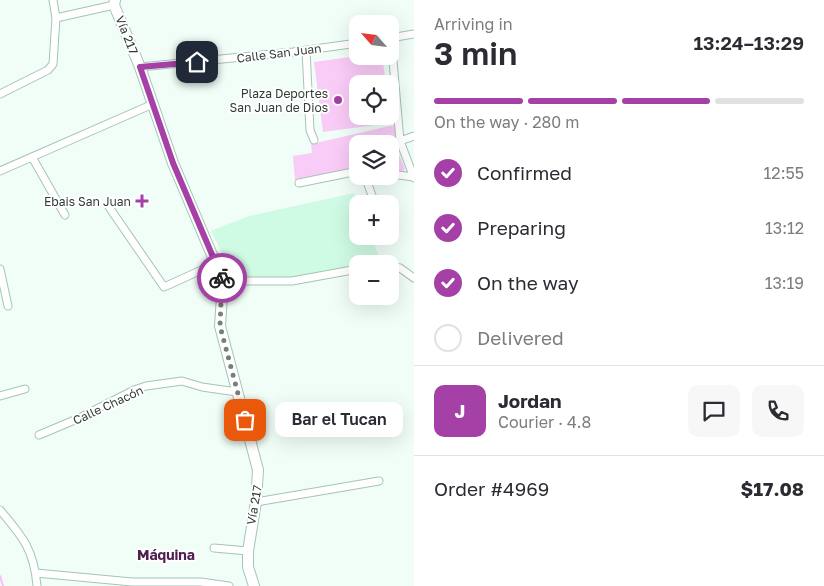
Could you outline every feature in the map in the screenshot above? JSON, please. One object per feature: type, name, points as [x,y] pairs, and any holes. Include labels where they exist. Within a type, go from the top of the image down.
[{"type":"main road","name":"Vía 217","points":[[115,3],[140,67],[173,163],[223,281],[220,326],[258,470],[256,502],[248,551],[248,567],[254,586]]},
{"type":"street","points":[[0,94],[48,70],[53,64],[56,18],[53,0]]},
{"type":"street","points":[[56,18],[115,3]]},
{"type":"street","points":[[399,36],[414,34]]},
{"type":"street","name":"Calle San Juan","points":[[140,67],[349,44]]},
{"type":"street","points":[[306,50],[310,130],[314,140]]},
{"type":"street","points":[[393,65],[400,141],[414,178]]},
{"type":"street","points":[[0,170],[153,104]]},
{"type":"street","points":[[400,141],[414,136]]},
{"type":"street","points":[[32,157],[65,215]]},
{"type":"street","points":[[299,183],[349,173]]},
{"type":"street","points":[[399,176],[414,178]]},
{"type":"street","points":[[109,207],[164,287],[217,264]]},
{"type":"street","points":[[399,268],[414,278]]},
{"type":"street","points":[[0,269],[8,306]]},
{"type":"street","points":[[223,281],[292,281],[349,272]]},
{"type":"street","name":"Calle Chacón","points":[[39,435],[146,386],[182,381],[202,387],[237,392]]},
{"type":"street","points":[[0,396],[25,389]]},
{"type":"street","points":[[256,502],[379,481]]},
{"type":"street","points":[[0,510],[27,542],[36,572],[37,586]]},
{"type":"street","points":[[214,548],[248,551]]},
{"type":"street","points":[[36,572],[132,582],[201,582],[229,586]]},
{"type":"shaded area","name":"Plaza Deportes San Juan de Dios","points":[[349,57],[349,65],[383,65],[385,75],[349,75],[349,125],[375,125],[323,132],[314,62]]},
{"type":"shaded area","points":[[394,125],[396,135],[350,135]]},
{"type":"shaded area","points":[[349,135],[349,170],[295,181],[293,156],[312,153],[311,144]]},
{"type":"shaded area","points":[[399,155],[405,169],[399,173]]},
{"type":"shaded area","points":[[354,193],[355,195],[349,195],[349,245],[374,245],[378,255],[349,255],[349,267],[288,278],[244,278],[230,268],[211,231],[249,216]]},
{"type":"waterway","points":[[0,576],[3,586]]},
{"type":"way so far","points":[[222,278],[220,326],[245,420]]},
{"type":"place","name":"Plaza Deportes San Juan de Dios","points":[[338,100]]},
{"type":"place","name":"Ebais San Juan","points":[[142,201]]},
{"type":"place","name":"Bar el Tucan","points":[[245,420]]},
{"type":"district","name":"Máquina","points":[[166,554]]},
{"type":"route","points":[[197,62],[140,67],[173,163],[222,278]]}]
